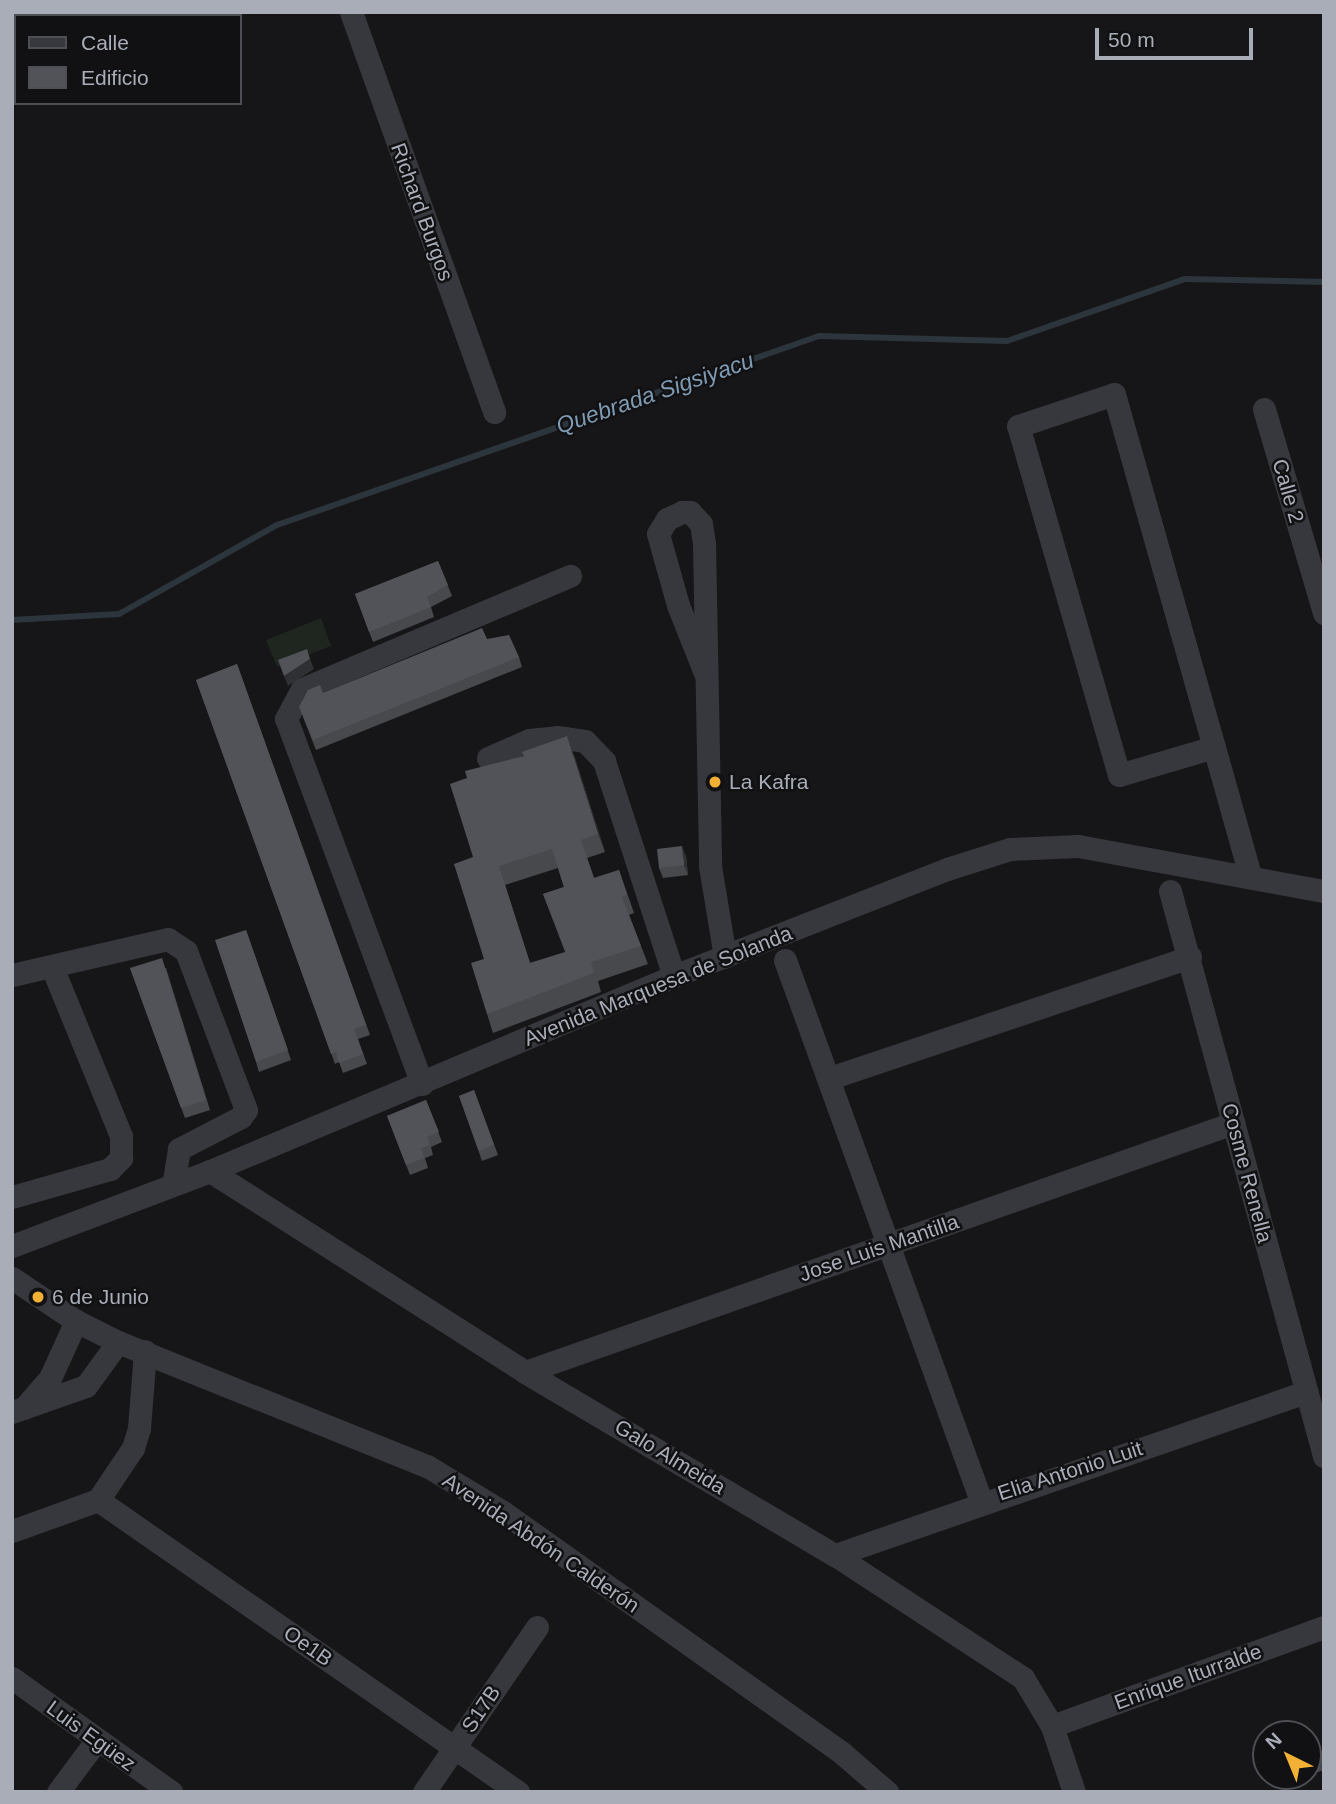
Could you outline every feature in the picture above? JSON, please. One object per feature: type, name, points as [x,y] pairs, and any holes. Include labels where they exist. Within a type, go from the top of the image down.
[{"type":"street","name":"Richard Burgos","points":[[351,12],[494,412]]},
{"type":"street","points":[[1214,747],[1119,775],[1018,426],[1114,394],[1214,747],[1250,875]]},
{"type":"street","name":"Calle 2","points":[[1264,409],[1324,613]]},
{"type":"street","points":[[705,673],[678,605],[657,534],[667,519],[682,512],[696,517],[703,534],[710,866],[725,957]]},
{"type":"street","points":[[422,1084],[286,719],[302,689],[570,576]]},
{"type":"street","points":[[488,758],[529,740],[557,737],[585,741],[604,761],[674,976]]},
{"type":"street","name":"Avenida Marquesa de Solanda","points":[[12,1246],[210,1171],[674,976],[947,869],[1010,849],[1078,846],[1250,875],[1324,891]]},
{"type":"street","name":"Cosme Renella","points":[[1170,891],[1191,957],[1233,1123],[1324,1456]]},
{"type":"street","points":[[12,975],[53,969],[168,939],[187,951],[246,1110],[241,1117],[179,1149],[173,1185]]},
{"type":"street","points":[[830,1078],[1191,957]]},
{"type":"street","points":[[785,960],[830,1078],[886,1245],[981,1501]]},
{"type":"street","points":[[12,1197],[110,1169],[121,1158],[121,1136],[53,969]]},
{"type":"street","name":"Jose Luis Mantilla","points":[[525,1372],[1233,1123]]},
{"type":"street","name":"Galo Almeida","points":[[210,1171],[525,1372],[835,1555],[1023,1678],[1052,1726],[1074,1792]]},
{"type":"street","name":"Avenida Abdón Calderón","points":[[12,1278],[76,1321],[118,1342],[427,1466],[503,1512],[842,1753],[887,1792]]},
{"type":"street","points":[[18,1410],[50,1378],[76,1321]]},
{"type":"street","points":[[18,1410],[86,1386],[118,1342]]},
{"type":"street","points":[[12,1531],[98,1500],[134,1448],[139,1428],[145,1351]]},
{"type":"street","name":"Elia Antonio Luit","points":[[835,1555],[981,1501],[1307,1392]]},
{"type":"street","name":"Oe1B","points":[[98,1500],[519,1792]]},
{"type":"street","name":"S17B","points":[[424,1792],[537,1627]]},
{"type":"street","name":"Enrique Iturralde","points":[[1052,1726],[1324,1627]]},
{"type":"street","name":"Luis Egüez","points":[[12,1678],[96,1741],[171,1792]]},
{"type":"street","points":[[58,1792],[96,1741]]},
{"type":"shaded area","points":[[321,618],[331,646],[277,667],[266,640]]},
{"type":"building","points":[[438,561],[448,585],[427,597],[431,607],[369,632],[355,594]]},
{"type":"building","points":[[482,628],[487,639],[509,635],[519,657],[313,740],[299,707],[308,690],[320,685],[323,693]]},
{"type":"building","points":[[307,649],[310,659],[284,676],[278,660]]},
{"type":"building","points":[[237,664],[366,1025],[354,1029],[363,1054],[339,1063],[336,1052],[331,1054],[196,680]]},
{"type":"building","points":[[567,736],[598,834],[581,840],[594,878],[619,870],[627,895],[622,897],[641,946],[591,962],[594,973],[487,1014],[471,963],[484,959],[454,864],[473,857],[450,784],[467,778],[465,771],[524,756],[522,752]],"holes":[[[552,849],[564,887],[543,894],[566,952],[530,963],[499,866]]]},
{"type":"building","points":[[682,846],[684,865],[659,868],[657,849]]},
{"type":"building","points":[[246,930],[288,1050],[256,1062],[215,940]]},
{"type":"building","points":[[162,958],[206,1100],[181,1108],[130,968]]},
{"type":"building","points":[[474,1090],[494,1145],[479,1151],[459,1096]]},
{"type":"building","points":[[426,1100],[439,1132],[427,1137],[430,1145],[421,1148],[424,1158],[406,1165],[387,1116]]},
{"type":"waterway","name":"Quebrada Sigsiyacu","points":[[12,620],[119,614],[277,525],[819,336],[1007,341],[1185,279],[1324,282]]},
{"type":"place","name":"La Kafra","points":[[715,782]]},
{"type":"place","name":"6 de Junio","points":[[38,1297]]}]
